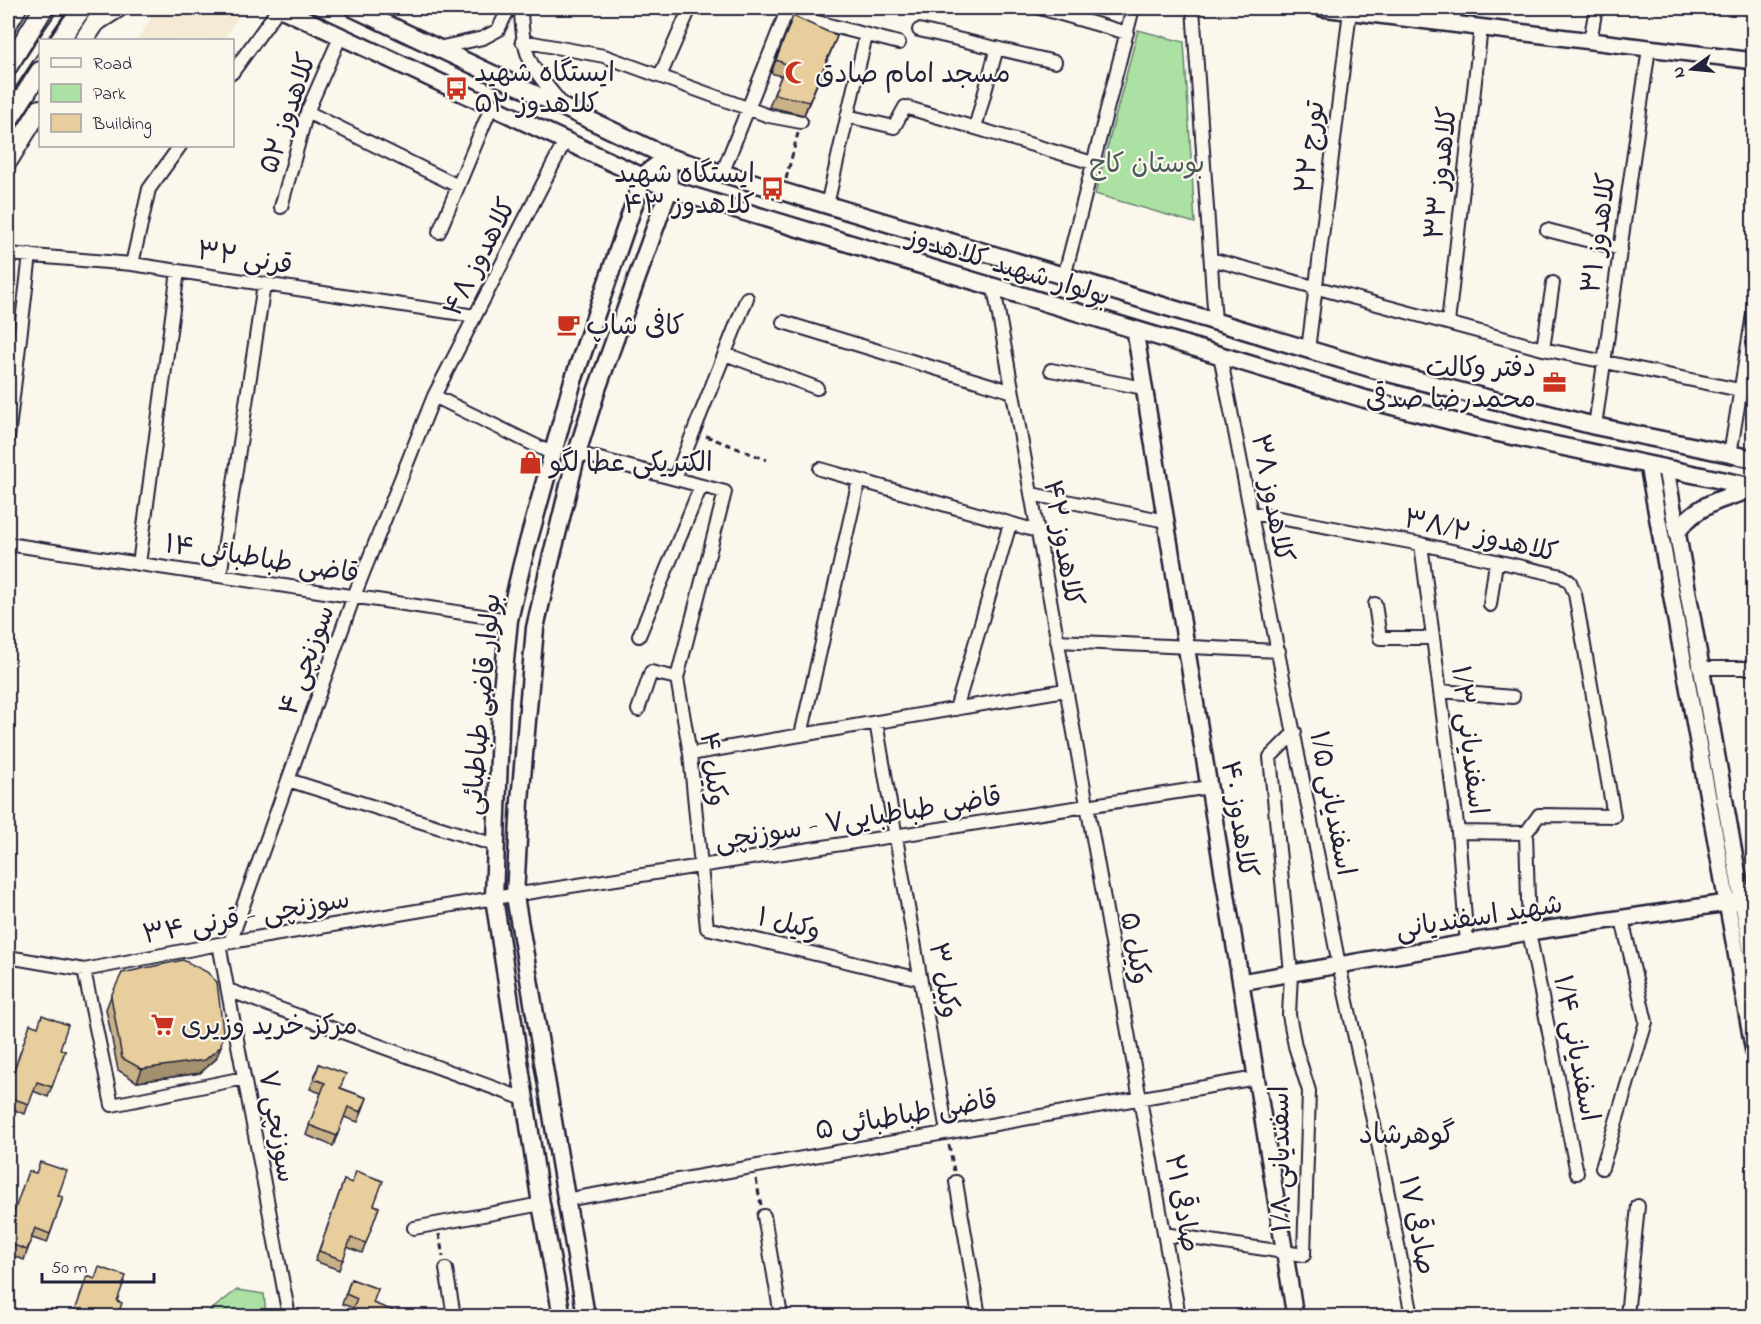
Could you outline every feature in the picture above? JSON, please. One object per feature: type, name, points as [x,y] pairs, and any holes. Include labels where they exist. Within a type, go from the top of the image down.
[{"type":"main road","points":[[8,23],[17,8]]},
{"type":"main road","points":[[8,66],[44,8]]},
{"type":"main road","points":[[61,39],[82,8]]},
{"type":"main road","points":[[85,39],[96,22],[118,8]]},
{"type":"main road","name":"بولوار شهید کلاهدوز","points":[[280,8],[644,175],[669,189],[1365,399],[1754,488]]},
{"type":"main road","name":"بولوار شهید کلاهدوز","points":[[353,8],[668,157],[1308,350],[1504,404],[1595,426],[1754,459]]},
{"type":"main road","points":[[8,121],[39,73]]},
{"type":"main road","points":[[8,161],[39,111]]},
{"type":"main road","points":[[644,175],[668,157]]},
{"type":"main road","name":"بولوار قاضی طباطبائی","points":[[586,1317],[514,896],[535,628],[577,453],[597,389],[669,189],[668,157]]},
{"type":"main road","name":"بولوار قاضی طباطبائی","points":[[562,1317],[541,1204],[494,898],[501,699],[509,620],[522,564],[572,384],[644,175]]},
{"type":"main road","points":[[1648,465],[1656,438]]},
{"type":"main road","points":[[1666,469],[1675,443]]},
{"type":"main road","points":[[1677,532],[1686,517],[1709,504],[1754,488]]},
{"type":"street","points":[[234,70],[280,8]]},
{"type":"street","points":[[438,48],[483,38],[498,30],[509,8]]},
{"type":"street","points":[[521,8],[522,40],[535,71],[567,110]]},
{"type":"street","points":[[660,76],[690,8]]},
{"type":"street","points":[[1040,8],[1127,33]]},
{"type":"street","points":[[1064,277],[1133,8]]},
{"type":"street","points":[[1194,8],[1215,322]]},
{"type":"street","points":[[1328,8],[1754,61]]},
{"type":"street","points":[[1452,24],[1457,8]]},
{"type":"street","points":[[1590,41],[1596,8]]},
{"type":"street","points":[[722,174],[787,11],[899,43]]},
{"type":"street","name":"تورج ۲۲","points":[[1308,350],[1350,11]]},
{"type":"street","name":"کلاهدوز ۳۳","points":[[1448,323],[1481,27]]},
{"type":"street","points":[[919,30],[1055,62]]},
{"type":"street","name":"کلاهدوز ۵۲","points":[[280,207],[307,112],[341,35]]},
{"type":"street","points":[[827,205],[866,35]]},
{"type":"street","points":[[522,40],[604,56],[769,116],[801,122]]},
{"type":"street","points":[[975,128],[997,48]]},
{"type":"street","name":"کلاهدوز ۳۱","points":[[1595,426],[1649,48]]},
{"type":"street","points":[[439,232],[492,105]]},
{"type":"street","points":[[847,116],[894,127],[905,107],[1094,163]]},
{"type":"street","points":[[307,112],[458,186]]},
{"type":"street","name":"کلاهدوز ۴۸","points":[[434,396],[566,139]]},
{"type":"street","points":[[132,264],[149,189],[179,147]]},
{"type":"street","points":[[1547,230],[1621,249]]},
{"type":"street","name":"قرنی ۳۲","points":[[8,254],[132,264],[475,316]]},
{"type":"street","points":[[8,438],[30,255]]},
{"type":"street","points":[[1211,260],[1604,364],[1754,393]]},
{"type":"street","points":[[140,564],[178,271]]},
{"type":"street","points":[[1543,349],[1553,283]]},
{"type":"street","points":[[220,576],[264,284]]},
{"type":"street","name":"کلاهدوز ۴۲","points":[[993,288],[1086,806]]},
{"type":"street","points":[[675,478],[747,298]]},
{"type":"street","points":[[1730,455],[1754,308]]},
{"type":"street","points":[[783,322],[1011,391]]},
{"type":"street","name":"کلاهدوز ۴۰","points":[[1135,331],[1295,1317]]},
{"type":"street","points":[[724,354],[817,388]]},
{"type":"street","name":"کلاهدوز ۳۸","points":[[1220,355],[1279,651]]},
{"type":"street","points":[[1051,370],[1144,388]]},
{"type":"street","points":[[434,396],[553,454]]},
{"type":"street","name":"سوزنچی ۴","points":[[225,943],[288,780],[354,596],[434,396]]},
{"type":"street","points":[[577,453],[725,492],[677,678],[651,672],[638,710]]},
{"type":"street","points":[[1648,465],[1754,1052]]},
{"type":"street","points":[[820,469],[1037,531]]},
{"type":"street","points":[[1666,469],[1699,668],[1748,900],[1754,966]]},
{"type":"street","points":[[801,735],[859,480]]},
{"type":"street","points":[[639,636],[701,486]]},
{"type":"street","points":[[1030,494],[1166,521]]},
{"type":"street","name":"کلاهدوز ۳۸/۲","points":[[1252,513],[1421,544],[1562,576],[1570,582],[1575,594],[1614,816],[1539,815],[1526,833]]},
{"type":"street","points":[[956,709],[1010,524]]},
{"type":"street","name":"قاضی طباطبائی ۱۴","points":[[8,544],[509,620]]},
{"type":"street","name":"اسفندیانی ۱/۳","points":[[1421,544],[1458,832],[1467,943]]},
{"type":"street","points":[[1490,605],[1496,561]]},
{"type":"street","points":[[1375,604],[1380,638],[1433,638]]},
{"type":"street","points":[[1057,641],[1279,651]]},
{"type":"street","name":"اسفندیانی ۱/۵","points":[[1279,651],[1339,964],[1378,1143]]},
{"type":"street","points":[[1699,668],[1754,668]]},
{"type":"street","name":"وکيل ۴","points":[[677,678],[690,754],[702,866]]},
{"type":"street","points":[[690,754],[1065,690]]},
{"type":"street","points":[[1440,691],[1513,697]]},
{"type":"street","name":"وکيل ۳","points":[[876,722],[947,1132]]},
{"type":"street","points":[[1291,973],[1270,757],[1295,732]]},
{"type":"street","points":[[288,780],[495,845]]},
{"type":"street","name":"قاضی طباطبایی۷ - سوزنچی","points":[[494,898],[1209,787]]},
{"type":"street","name":"وکيل ۵","points":[[1086,806],[1139,1098]]},
{"type":"street","points":[[1458,832],[1526,833]]},
{"type":"street","name":"اسفندیانی ۱/۴","points":[[1526,833],[1529,932],[1577,1173]]},
{"type":"street","name":"وکيل ۱","points":[[702,866],[707,928],[920,979]]},
{"type":"street","name":"سوزنچی - قرنی ۳۴","points":[[8,957],[84,970],[225,943],[494,898]]},
{"type":"street","name":"شهید اسفندیانی","points":[[1241,982],[1529,932],[1748,900]]},
{"type":"street","points":[[1602,1168],[1646,1022],[1622,919]]},
{"type":"street","name":"سوزنچی ۷","points":[[225,943],[228,990],[289,1317]]},
{"type":"street","points":[[84,970],[112,1105],[244,1078]]},
{"type":"street","name":"اسفندیانی ۱/۸","points":[[1285,1253],[1304,1255],[1309,1091],[1295,1046],[1289,1015],[1291,973]]},
{"type":"street","points":[[228,990],[524,1098]]},
{"type":"street","name":"قاضی طباطبائی ۵","points":[[565,1200],[1256,1078]]},
{"type":"street","name":"صادقی ۲۱","points":[[1139,1098],[1179,1317]]},
{"type":"street","name":"صادقی ۱۷","points":[[1378,1143],[1412,1317]]},
{"type":"street","points":[[956,1182],[979,1317]]},
{"type":"street","points":[[414,1228],[541,1204]]},
{"type":"street","points":[[1627,1317],[1638,1206]]},
{"type":"street","points":[[764,1216],[782,1317]]},
{"type":"street","points":[[1164,1234],[1285,1253]]},
{"type":"street","points":[[446,1269],[454,1317]]},
{"type":"lane","points":[[42,39],[64,8]]},
{"type":"lane","points":[[8,92],[39,44]]},
{"type":"path","points":[[782,192],[801,122]]},
{"type":"path","points":[[693,431],[767,460]]},
{"type":"path","points":[[947,1132],[956,1182]]},
{"type":"path","points":[[754,1165],[764,1216]]},
{"type":"path","points":[[437,1224],[446,1269]]},
{"type":"shaded area","points":[[158,8],[226,8],[241,14],[224,39],[138,39]]},
{"type":"green space","name":"بوستان کاج","points":[[1138,30],[1184,42],[1195,223],[1095,194]]},
{"type":"green space","points":[[237,1290],[264,1294],[266,1316],[203,1316]]},
{"type":"building","name":"مسجد امام صادق","points":[[793,16],[837,36],[809,102],[774,94],[786,64],[776,60]]},
{"type":"building","name":"مرکز خرید وزیری","points":[[183,960],[207,972],[217,982],[223,1031],[221,1046],[205,1060],[142,1069],[122,1058],[111,996],[122,973]]},
{"type":"building","points":[[42,1015],[68,1025],[60,1049],[65,1051],[52,1087],[37,1082],[29,1104],[8,1097],[8,1088],[30,1024],[38,1027]]},
{"type":"building","points":[[319,1064],[346,1074],[340,1088],[367,1098],[361,1112],[348,1107],[337,1136],[309,1125],[325,1083],[314,1079]]},
{"type":"building","points":[[40,1162],[67,1171],[58,1196],[63,1197],[50,1234],[35,1228],[27,1250],[8,1243],[8,1230],[28,1171],[36,1173]]},
{"type":"building","points":[[356,1171],[383,1181],[374,1205],[379,1207],[366,1243],[351,1238],[343,1260],[319,1251],[344,1180],[352,1183]]},
{"type":"building","points":[[99,1267],[126,1276],[117,1301],[122,1303],[117,1317],[73,1317],[87,1276],[95,1279]]},
{"type":"building","points":[[351,1279],[378,1289],[373,1303],[399,1313],[397,1317],[350,1317],[357,1299],[346,1294]]},
{"type":"place","name":"مسجد امام صادق","points":[[797,73]]},
{"type":"place","name":"ایستگاه شهید کلاهدوز ۵۲","points":[[456,88]]},
{"type":"place","name":"ایستگاه شهید کلاهدوز ۴۳","points":[[773,189]]},
{"type":"place","name":"کافی شاپ","points":[[568,325]]},
{"type":"place","name":"دفتر وکالت محمدرضا صدقی","points":[[1554,383]]},
{"type":"place","name":"الکتریکی عطا لگو","points":[[531,462]]},
{"type":"place","name":"مرکز خرید وزیری","points":[[163,1025]]},
{"type":"district","name":"گوهرشاد","points":[[1407,1133]]}]
